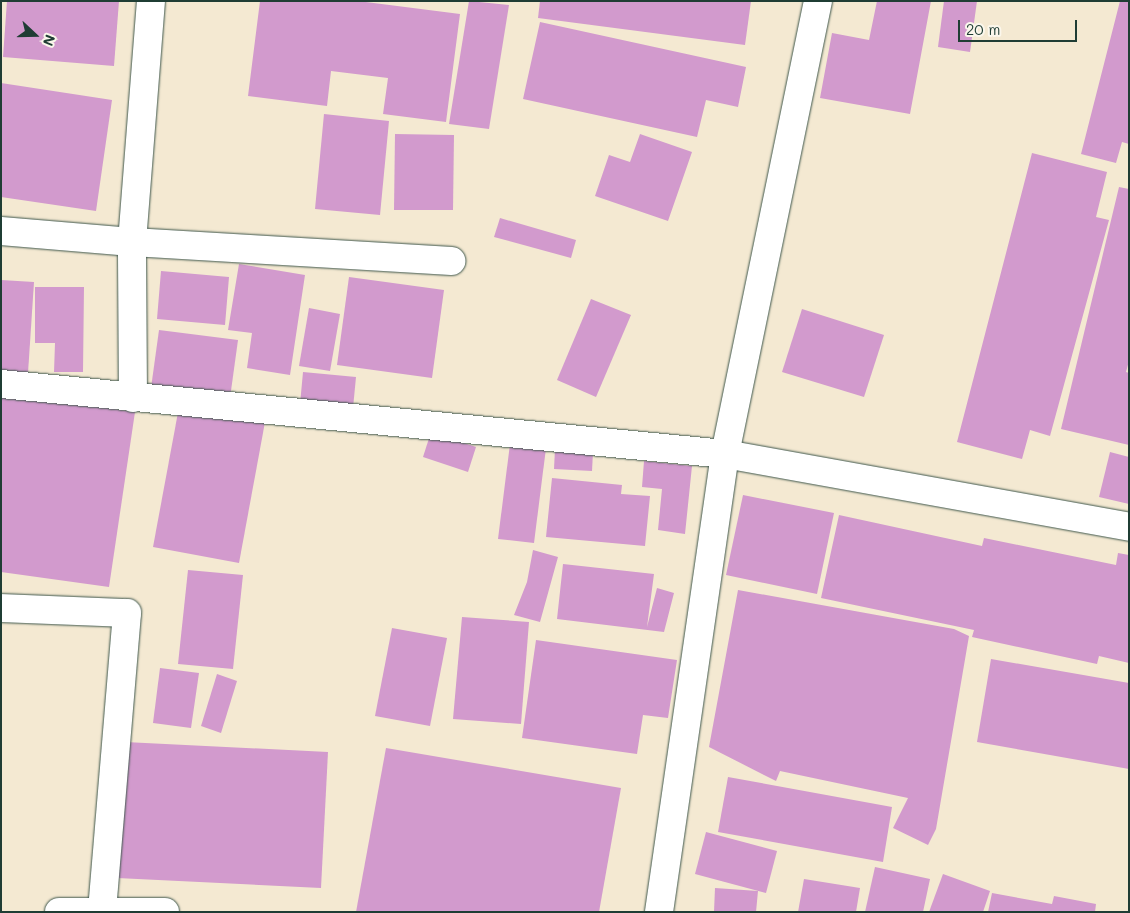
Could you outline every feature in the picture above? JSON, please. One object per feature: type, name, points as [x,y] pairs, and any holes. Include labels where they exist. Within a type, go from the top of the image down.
[{"type":"street","points":[[133,398],[132,242],[151,1]]},
{"type":"street","points":[[659,912],[725,454],[818,1]]},
{"type":"street","points":[[1,231],[132,242],[451,261]]},
{"type":"street","points":[[1,384],[725,454],[1129,527]]},
{"type":"street","points":[[1,608],[127,613],[102,910]]},
{"type":"street","points":[[60,912],[102,910],[165,912]]},
{"type":"building","points":[[7,1],[119,1],[114,66],[3,57]]},
{"type":"building","points":[[260,1],[358,1],[460,14],[446,122],[383,114],[388,78],[331,71],[327,106],[248,96]]},
{"type":"building","points":[[469,1],[509,5],[489,129],[449,124]]},
{"type":"building","points":[[540,1],[751,1],[745,45],[538,18]]},
{"type":"building","points":[[877,1],[931,1],[910,114],[820,98],[832,33],[869,40]]},
{"type":"building","points":[[944,1],[977,1],[970,52],[938,47]]},
{"type":"building","points":[[1120,1],[1129,1],[1129,144],[1122,142],[1116,163],[1081,154]]},
{"type":"building","points":[[540,22],[746,67],[738,107],[706,100],[697,137],[523,99]]},
{"type":"building","points":[[1,83],[112,100],[96,211],[1,197]]},
{"type":"building","points":[[324,114],[389,121],[380,215],[315,209]]},
{"type":"building","points":[[395,134],[454,135],[453,210],[394,210]]},
{"type":"building","points":[[640,134],[692,152],[668,221],[595,196],[609,155],[630,162]]},
{"type":"building","points":[[1032,153],[1107,172],[1096,217],[1109,220],[1050,436],[1030,430],[1022,459],[957,442]]},
{"type":"building","points":[[1119,187],[1129,189],[1129,361],[1126,372],[1129,373],[1129,445],[1061,429]]},
{"type":"building","points":[[500,218],[576,240],[571,258],[494,237]]},
{"type":"building","points":[[239,264],[305,275],[290,375],[247,368],[252,333],[228,330]]},
{"type":"building","points":[[161,271],[229,277],[225,325],[157,319]]},
{"type":"building","points":[[349,277],[444,290],[432,378],[337,365]]},
{"type":"building","points":[[1,280],[34,282],[28,373],[1,371]]},
{"type":"building","points":[[35,287],[84,287],[83,372],[54,372],[55,343],[35,343]]},
{"type":"building","points":[[591,299],[631,315],[596,397],[557,380]]},
{"type":"building","points":[[309,308],[340,314],[330,371],[299,366]]},
{"type":"building","points":[[802,309],[884,335],[864,397],[782,372]]},
{"type":"building","points":[[159,330],[238,340],[230,398],[151,388]]},
{"type":"building","points":[[303,372],[356,377],[353,408],[300,404]]},
{"type":"building","points":[[1,393],[135,412],[109,587],[1,572]]},
{"type":"building","points":[[179,407],[265,422],[239,563],[153,547]]},
{"type":"building","points":[[431,432],[476,447],[468,472],[423,457]]},
{"type":"building","points":[[510,444],[546,448],[534,543],[498,539]]},
{"type":"building","points":[[555,449],[593,452],[592,471],[554,469]]},
{"type":"building","points":[[1110,452],[1129,457],[1129,504],[1099,497]]},
{"type":"building","points":[[644,461],[692,466],[685,534],[658,530],[662,489],[642,487]]},
{"type":"building","points":[[552,478],[622,485],[621,494],[650,496],[645,546],[546,537]]},
{"type":"building","points":[[743,495],[834,513],[817,594],[726,575]]},
{"type":"building","points":[[839,515],[982,546],[984,538],[1116,565],[1118,553],[1129,555],[1129,663],[1099,656],[1097,664],[972,637],[974,630],[821,598]]},
{"type":"building","points":[[533,550],[558,557],[540,622],[514,615],[527,582]]},
{"type":"building","points":[[563,564],[654,574],[647,627],[657,588],[674,593],[664,632],[557,619]]},
{"type":"building","points":[[188,570],[243,575],[233,669],[178,664]]},
{"type":"building","points":[[738,590],[954,629],[969,636],[936,829],[928,845],[893,828],[908,798],[780,771],[776,781],[709,747]]},
{"type":"building","points":[[462,617],[529,622],[521,724],[453,719]]},
{"type":"building","points":[[392,628],[447,638],[430,726],[375,716]]},
{"type":"building","points":[[536,640],[677,660],[668,718],[643,715],[637,754],[522,738]]},
{"type":"building","points":[[991,659],[1129,683],[1129,769],[977,742]]},
{"type":"building","points":[[160,668],[199,673],[191,728],[153,723]]},
{"type":"building","points":[[217,674],[237,681],[221,733],[201,726]]},
{"type":"building","points":[[125,742],[328,752],[321,888],[117,878]]},
{"type":"building","points":[[386,748],[621,788],[599,912],[356,912]]},
{"type":"building","points":[[728,777],[892,807],[883,862],[718,832]]},
{"type":"building","points":[[706,832],[777,851],[766,893],[695,874]]},
{"type":"building","points":[[875,867],[930,879],[923,912],[865,912]]},
{"type":"building","points":[[943,874],[990,891],[983,912],[929,912]]},
{"type":"building","points":[[804,879],[860,888],[856,912],[798,912]]},
{"type":"building","points":[[715,888],[758,891],[756,912],[714,912]]},
{"type":"building","points":[[992,893],[1052,904],[1054,896],[1096,904],[1095,912],[988,912]]}]
